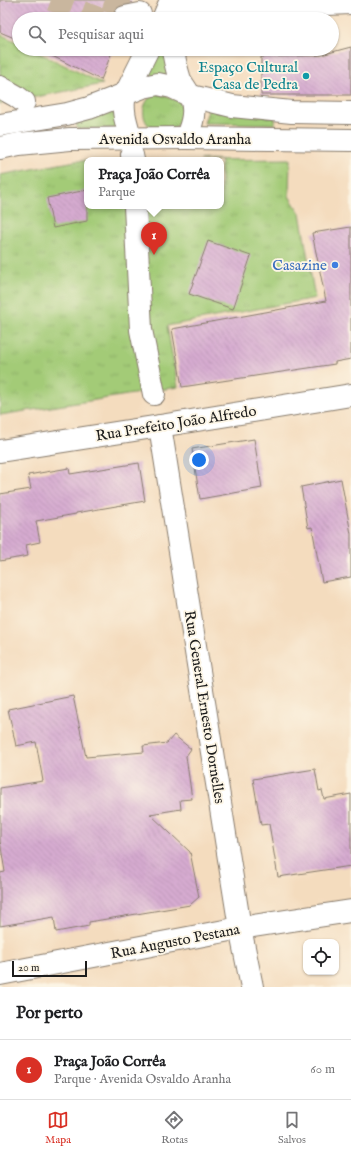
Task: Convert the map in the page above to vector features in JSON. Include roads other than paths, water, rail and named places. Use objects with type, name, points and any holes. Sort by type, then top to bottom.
[{"type":"street","points":[[168,12],[351,3]]},
{"type":"street","points":[[132,151],[123,103],[125,95],[144,56]]},
{"type":"street","points":[[175,56],[181,80],[191,96],[193,105],[194,114],[192,124],[186,138]]},
{"type":"street","name":"Avenida Osvaldo Aranha","points":[[0,125],[67,114],[90,108],[143,87],[158,84],[172,87],[191,96],[240,107],[292,112],[351,113]]},
{"type":"street","points":[[0,87],[24,102]]},
{"type":"street","name":"Avenida Osvaldo Aranha","points":[[0,148],[19,144],[70,139],[132,151],[186,138],[351,140]]},
{"type":"street","points":[[135,209],[141,330],[154,394]]},
{"type":"street","name":"Rua Prefeito João Alfredo","points":[[0,450],[351,395]]},
{"type":"street","name":"Rua General Ernesto Dornelles","points":[[160,426],[240,928],[252,987]]},
{"type":"street","name":"Rua Augusto Pestana","points":[[0,974],[240,928],[351,911]]},
{"type":"tunnel","points":[[51,0],[83,12]]},
{"type":"tunnel","points":[[105,0],[120,6],[123,12]]},
{"type":"place","name":"Espaço Cultural Casa de Pedra","points":[[306,76]]},
{"type":"place","name":"Praça João Corrêa","points":[[154,255]]},
{"type":"place","name":"Casazine","points":[[335,265]]}]
